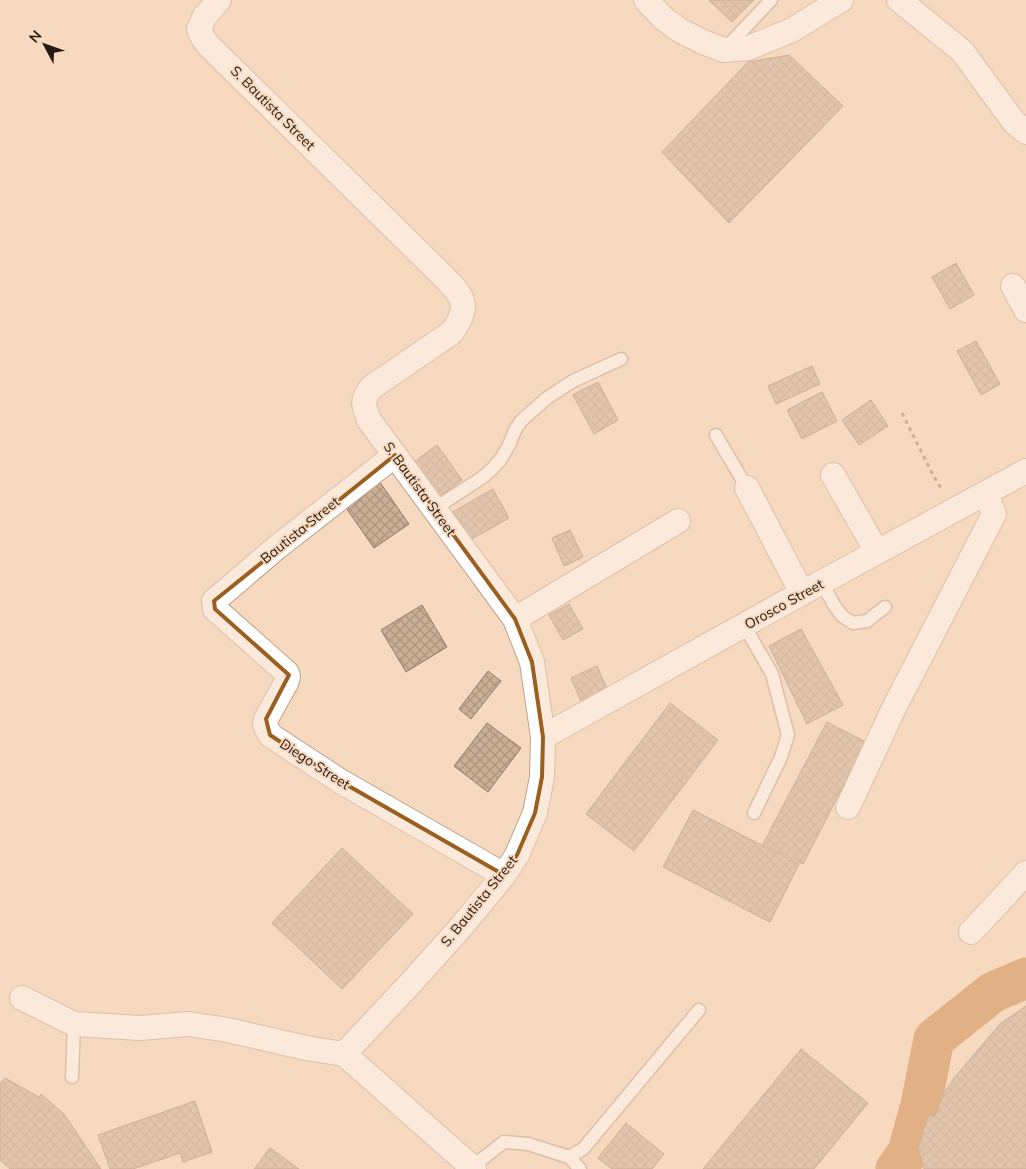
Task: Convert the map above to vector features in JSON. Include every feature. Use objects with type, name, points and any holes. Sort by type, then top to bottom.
[{"type":"street","name":"S. Bautista Street","points":[[219,0],[205,16],[199,29],[207,44],[442,275],[462,297],[462,315],[451,333],[372,387],[365,396],[363,406],[369,420],[515,619],[532,662],[543,737],[542,777],[535,814],[517,855],[461,927],[344,1054]]},
{"type":"street","points":[[646,0],[663,18],[681,31],[724,50],[748,48],[792,30],[841,0]]},
{"type":"street","points":[[899,0],[962,50],[1014,122],[1026,132]]},
{"type":"street","points":[[1013,286],[1026,310]]},
{"type":"street","name":"Bautista Street","points":[[215,609],[214,601],[276,548],[395,455]]},
{"type":"street","name":"Orosco Street","points":[[543,737],[1026,471]]},
{"type":"street","points":[[833,475],[877,552]]},
{"type":"street","points":[[748,488],[812,588]]},
{"type":"street","points":[[848,808],[893,710],[994,514],[986,493]]},
{"type":"street","points":[[515,619],[678,521]]},
{"type":"street","name":"Diego Street","points":[[215,609],[287,673],[286,683],[266,719],[265,725],[270,735],[340,781],[504,874]]},
{"type":"street","points":[[971,932],[1026,873]]},
{"type":"street","points":[[22,998],[74,1024],[140,1028],[188,1024],[228,1030],[306,1048],[344,1054],[473,1168]]},
{"type":"lane","points":[[724,50],[771,0]]},
{"type":"lane","points":[[434,509],[492,469],[510,445],[518,426],[547,398],[573,381],[621,359]]},
{"type":"lane","points":[[716,435],[748,488]]},
{"type":"lane","points":[[812,588],[834,605],[842,616],[853,623],[867,621],[885,607]]},
{"type":"lane","points":[[744,625],[772,674],[788,735],[781,757],[754,813]]},
{"type":"lane","points":[[569,1157],[583,1149],[699,1010]]},
{"type":"lane","points":[[72,1077],[74,1024]]},
{"type":"lane","points":[[473,1168],[504,1142],[528,1144],[569,1157],[580,1169]]},
{"type":"path","points":[[902,413],[932,475],[954,510]]},
{"type":"highlighted area","points":[[395,455],[515,619],[532,662],[543,737],[542,777],[535,813],[517,855],[504,875],[340,781],[270,735],[266,719],[289,675],[215,609],[214,601]]},
{"type":"building","points":[[709,0],[754,0],[732,22]]},
{"type":"building","points":[[789,55],[843,106],[729,223],[662,152],[748,62]]},
{"type":"building","points":[[956,263],[974,295],[950,309],[932,277]]},
{"type":"building","points":[[976,341],[1000,384],[981,395],[957,351]]},
{"type":"building","points":[[812,366],[820,384],[776,404],[768,386]]},
{"type":"building","points":[[598,382],[618,420],[594,434],[573,395]]},
{"type":"building","points":[[822,392],[837,421],[802,439],[787,410]]},
{"type":"building","points":[[871,400],[888,426],[859,445],[842,420]]},
{"type":"building","points":[[437,445],[462,480],[434,501],[408,466]]},
{"type":"building","points":[[379,481],[409,524],[374,548],[344,505]]},
{"type":"building","points":[[493,489],[509,518],[463,544],[447,515]]},
{"type":"building","points":[[570,530],[583,557],[564,566],[552,538]]},
{"type":"building","points":[[569,604],[583,629],[563,640],[549,615]]},
{"type":"building","points":[[422,605],[447,647],[406,672],[381,630]]},
{"type":"building","points":[[801,629],[843,705],[807,724],[769,646]]},
{"type":"building","points":[[597,666],[607,689],[581,701],[571,678]]},
{"type":"building","points":[[488,671],[501,681],[471,719],[459,709]]},
{"type":"building","points":[[670,703],[718,740],[634,851],[586,814]]},
{"type":"building","points":[[827,722],[866,742],[803,864],[763,844]]},
{"type":"building","points":[[487,723],[521,748],[488,792],[454,766]]},
{"type":"building","points":[[693,810],[799,864],[770,922],[663,867]]},
{"type":"building","points":[[342,848],[413,914],[342,989],[272,923]]},
{"type":"building","points":[[1026,1006],[1026,1169],[924,1169],[918,1148],[928,1116],[935,1116],[944,1093],[954,1078],[1000,1024]]},
{"type":"building","points":[[801,1049],[868,1103],[814,1169],[703,1169]]},
{"type":"building","points":[[5,1078],[39,1097],[41,1094],[64,1114],[101,1169],[10,1169],[0,1160],[0,1084]]},
{"type":"building","points":[[195,1101],[212,1152],[183,1162],[180,1153],[133,1169],[110,1169],[98,1135]]},
{"type":"building","points":[[626,1123],[664,1154],[652,1169],[612,1169],[598,1158]]},
{"type":"building","points":[[270,1148],[299,1169],[254,1169]]},
{"type":"waterway","points":[[896,1169],[908,1152],[921,1105],[934,1039],[993,992],[1026,978]]}]
